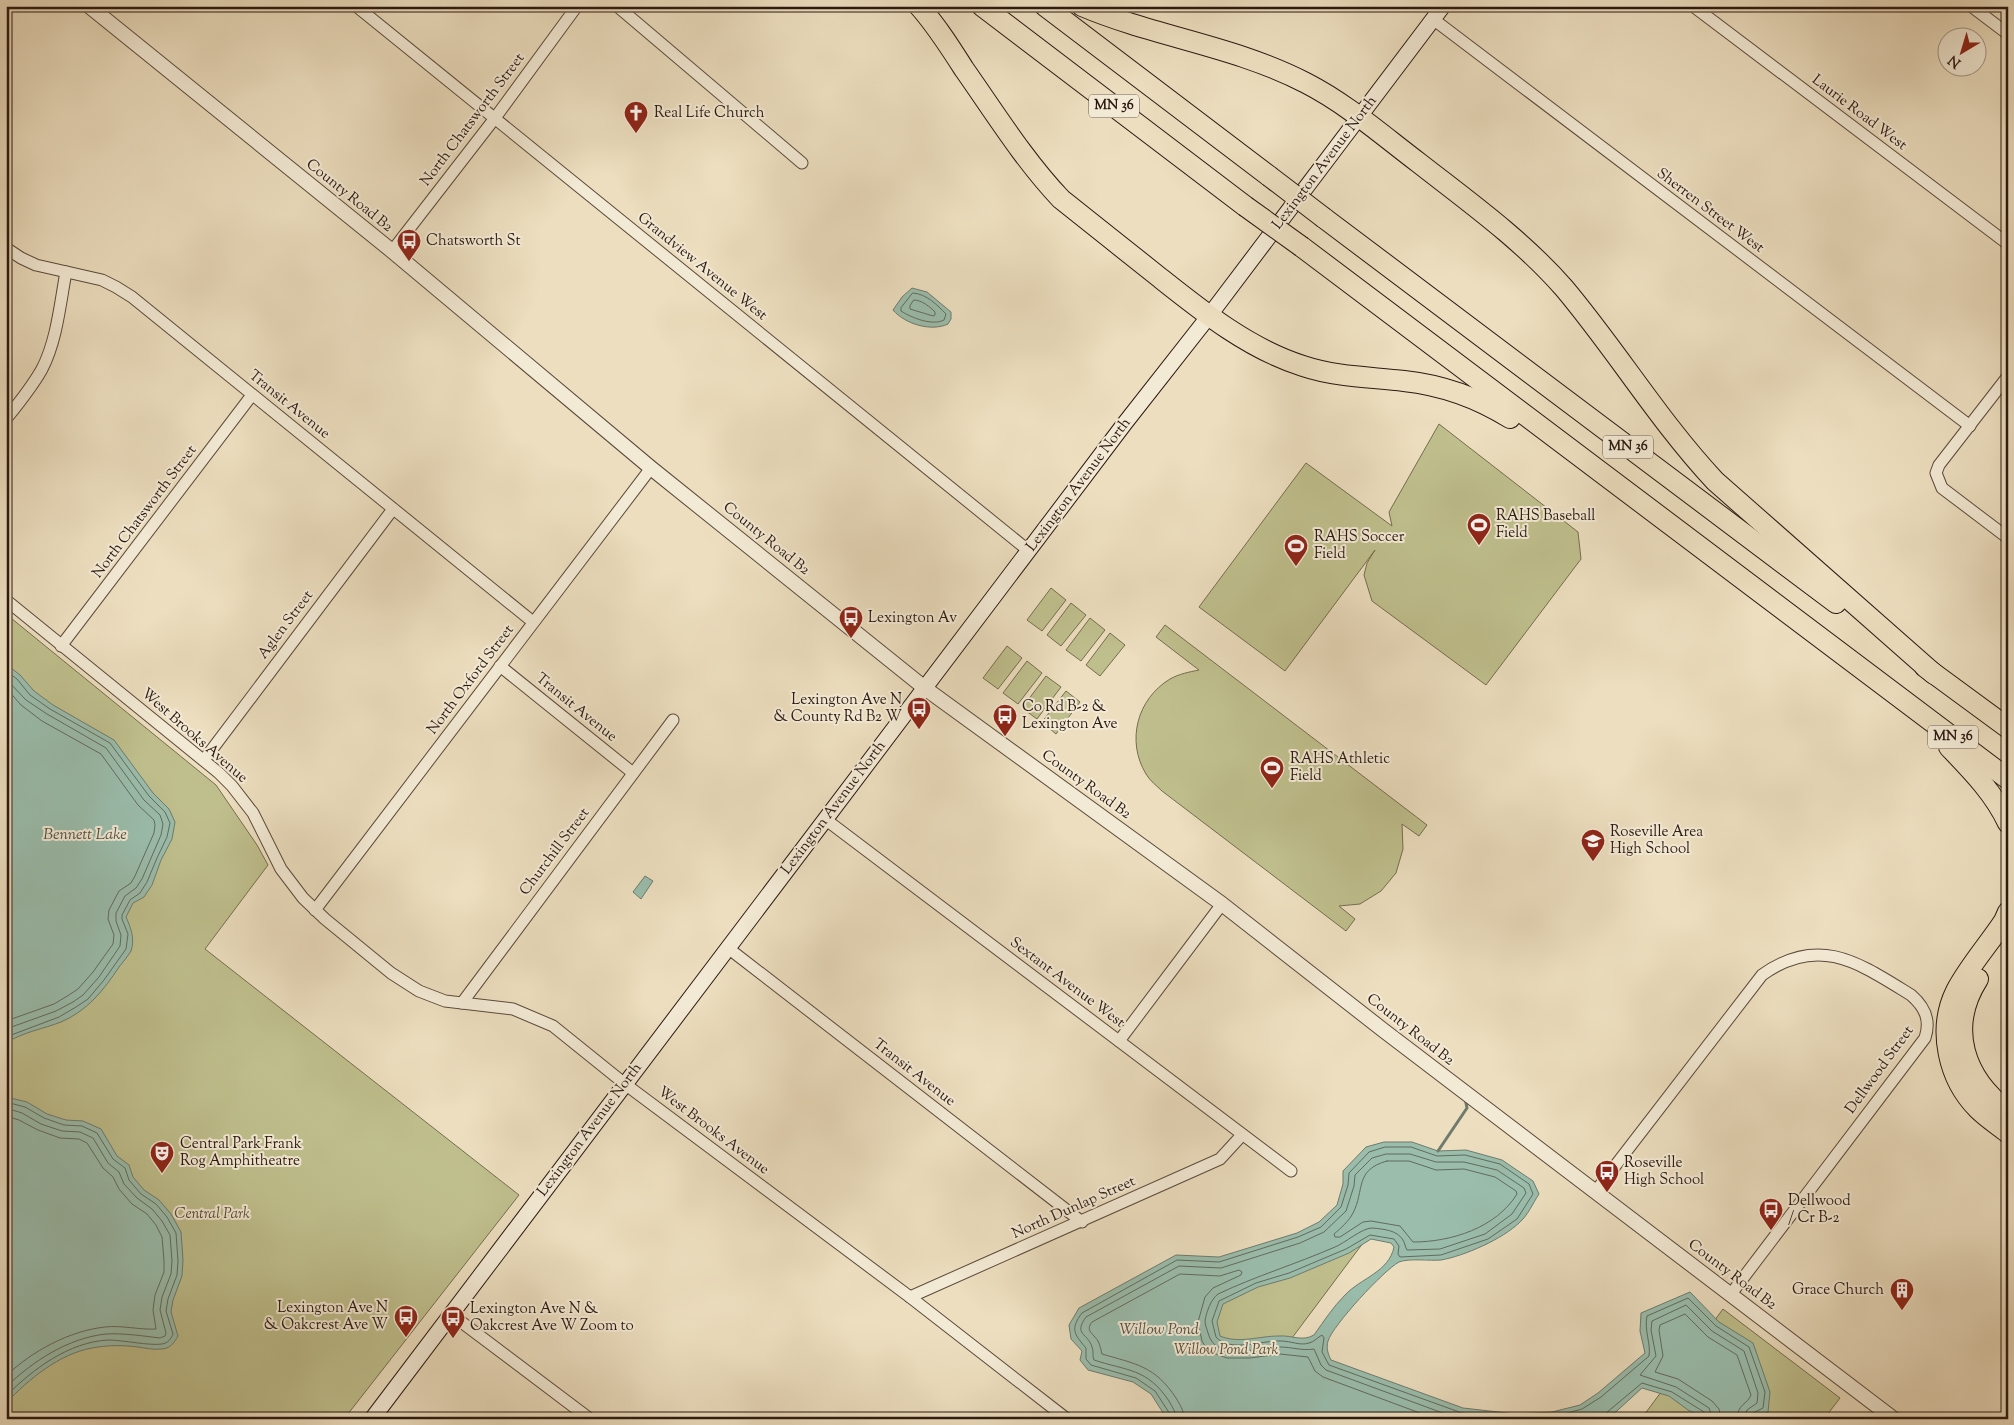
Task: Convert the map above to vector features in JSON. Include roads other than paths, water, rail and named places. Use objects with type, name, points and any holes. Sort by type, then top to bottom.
[{"type":"highway","points":[[919,6],[1046,183],[1061,199],[1209,316],[1278,357],[1302,366],[1348,376],[1413,382],[1460,393],[1497,410],[1598,471]]},
{"type":"highway","name":"MN 36","points":[[982,6],[2008,779]]},
{"type":"highway","name":"MN 36","points":[[1045,6],[1811,585],[2008,728]]},
{"type":"highway","points":[[1082,6],[1121,21],[1245,57],[1307,84],[1360,118],[1483,213],[1538,261],[1587,316],[1662,420],[1715,481],[1934,674]]},
{"type":"highway","points":[[1898,696],[1973,772],[1993,796],[2008,823]]},
{"type":"highway","points":[[2008,912],[1956,992],[1948,1019],[1947,1035],[1952,1067],[1967,1096],[1982,1113],[2008,1133]]},
{"type":"highway","points":[[2008,939],[1977,981],[1968,1000],[1962,1028],[1966,1056],[1978,1082],[1988,1094],[2008,1111]]},
{"type":"main road","name":"Lexington Avenue North","points":[[372,1419],[825,819],[1360,118],[1443,6]]},
{"type":"street","name":"County Road B2","points":[[89,6],[392,251],[651,468],[926,689],[1222,904],[1383,1030],[1894,1419]]},
{"type":"street","name":"Grandview Avenue West","points":[[356,6],[1029,551]]},
{"type":"street","name":"North Chatsworth Street","points":[[392,251],[495,118],[577,6]]},
{"type":"street","points":[[617,6],[802,162]]},
{"type":"street","name":"Laurie Road West","points":[[1693,6],[2008,244]]},
{"type":"street","points":[[1971,6],[2008,34]]},
{"type":"street","name":"Sherren Street West","points":[[1433,19],[1970,426]]},
{"type":"street","name":"Transit Avenue","points":[[6,248],[36,265],[102,280],[132,297],[533,622]]},
{"type":"street","points":[[6,419],[32,386],[48,354],[66,272]]},
{"type":"street","points":[[2008,376],[1939,465],[1936,473],[1942,488],[2008,538]]},
{"type":"street","name":"North Chatsworth Street","points":[[62,646],[252,395]]},
{"type":"street","name":"North Oxford Street","points":[[315,910],[651,468]]},
{"type":"street","name":"Aglen Street","points":[[204,760],[393,509]]},
{"type":"street","name":"West Brooks Avenue","points":[[6,600],[204,760],[232,786],[254,813],[281,869],[297,891],[315,910],[408,984],[445,1001],[513,1009],[541,1019],[564,1034],[625,1084],[910,1298],[1067,1419]]},
{"type":"street","name":"Transit Avenue","points":[[500,666],[633,773]]},
{"type":"street","name":"Churchill Street","points":[[462,1002],[673,720]]},
{"type":"street","name":"Sextant Avenue West","points":[[825,819],[1291,1171]]},
{"type":"street","points":[[1119,1041],[1222,904]]},
{"type":"street","name":"Transit Avenue","points":[[728,948],[1082,1222]]},
{"type":"street","name":"Dellwood Street","points":[[1595,1192],[1762,975],[1776,965],[1797,956],[1818,954],[1836,956],[1853,962],[1911,995],[1918,1001],[1926,1015],[1928,1030],[1925,1038],[1731,1294]]},
{"type":"street","name":"North Dunlap Street","points":[[910,1298],[1220,1159],[1242,1135]]},
{"type":"street","points":[[452,1315],[590,1419]]},
{"type":"water","points":[[912,288],[927,292],[951,312],[951,319],[948,324],[926,327],[911,323],[893,310],[902,297]]},
{"type":"water","name":"Bennett Lake","points":[[6,664],[20,675],[34,691],[53,705],[114,740],[153,793],[169,809],[175,822],[172,839],[161,860],[152,885],[144,897],[133,903],[126,917],[132,934],[131,951],[107,984],[79,1012],[61,1022],[19,1036],[6,1043]]},
{"type":"water","points":[[645,876],[653,881],[641,899],[633,892]]},
{"type":"water","points":[[6,1097],[27,1102],[47,1114],[66,1120],[83,1121],[101,1129],[117,1156],[129,1165],[133,1177],[144,1190],[159,1200],[171,1214],[181,1232],[183,1260],[182,1276],[173,1300],[171,1312],[178,1336],[171,1345],[167,1348],[158,1349],[110,1346],[80,1351],[45,1369],[24,1385],[6,1403]]},
{"type":"water","name":"Willow Pond","points":[[1384,1142],[1412,1142],[1438,1151],[1466,1150],[1502,1160],[1533,1181],[1539,1194],[1520,1222],[1504,1235],[1483,1246],[1450,1258],[1403,1261],[1392,1267],[1360,1298],[1332,1333],[1327,1346],[1331,1360],[1463,1408],[1516,1414],[1552,1412],[1580,1405],[1598,1393],[1645,1353],[1640,1331],[1641,1313],[1690,1292],[1719,1322],[1753,1343],[1770,1392],[1768,1412],[1750,1419],[1706,1419],[1688,1410],[1669,1396],[1642,1388],[1608,1419],[1167,1419],[1151,1394],[1133,1382],[1088,1370],[1080,1360],[1082,1351],[1071,1339],[1069,1325],[1079,1308],[1176,1255],[1219,1257],[1297,1233],[1319,1222],[1337,1205],[1343,1184],[1343,1171],[1366,1147]],"holes":[[[1371,1239],[1391,1243],[1394,1247],[1391,1256],[1381,1269],[1351,1289],[1314,1335],[1305,1338],[1272,1336],[1242,1340],[1220,1336],[1217,1322],[1223,1304],[1258,1287],[1290,1278],[1349,1253]]]},
{"type":"waterway","points":[[1438,1151],[1467,1108],[1465,1098]]},
{"type":"place","name":"Real Life Church","points":[[636,134]]},
{"type":"place","name":"Chatsworth St","points":[[409,262]]},
{"type":"place","name":"RAHS Baseball Field","points":[[1479,546]]},
{"type":"place","name":"RAHS Soccer Field","points":[[1296,567]]},
{"type":"place","name":"Lexington Av","points":[[851,639]]},
{"type":"place","name":"Lexington Ave N & County Rd B2 W","points":[[919,730]]},
{"type":"place","name":"Co Rd B-2 & Lexington Ave","points":[[1005,737]]},
{"type":"place","name":"RAHS Athletic Field","points":[[1272,789]]},
{"type":"place","name":"Roseville Area High School","points":[[1593,862]]},
{"type":"place","name":"Central Park Frank Rog Amphitheatre","points":[[162,1174]]},
{"type":"place","name":"Roseville High School","points":[[1607,1193]]},
{"type":"place","name":"Dellwood / Cr B-2","points":[[1771,1231]]},
{"type":"place","name":"Grace Church","points":[[1902,1311]]},
{"type":"place","name":"Lexington Ave N & Oakcrest Ave W","points":[[406,1338]]},
{"type":"place","name":"Lexington Ave N & Oakcrest Ave W Zoom to","points":[[453,1339]]},
{"type":"park label","name":"Central Park","points":[[212,1214]]},
{"type":"park label","name":"Willow Pond Park","points":[[1226,1350]]}]
